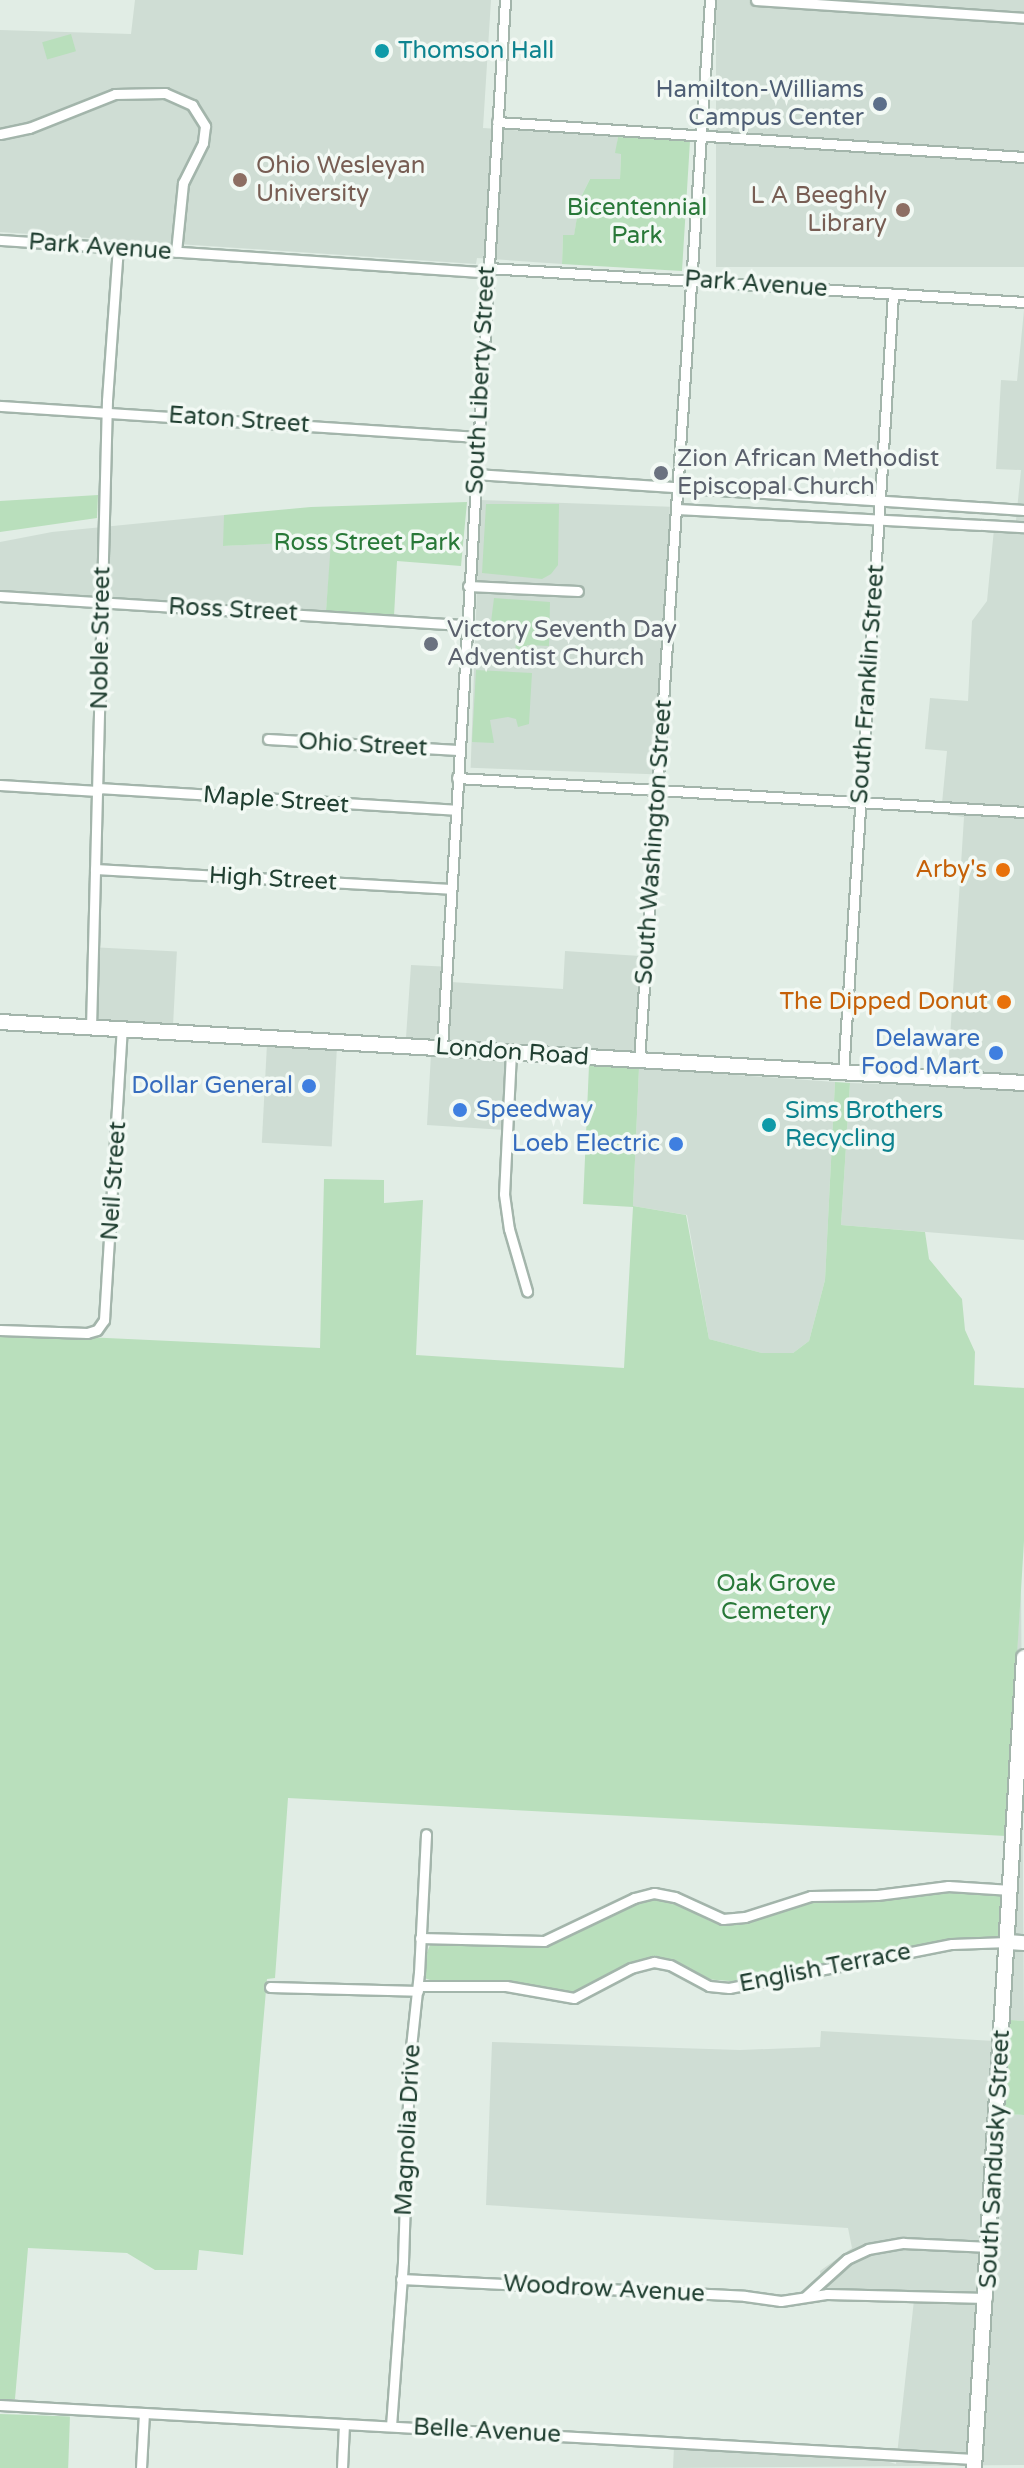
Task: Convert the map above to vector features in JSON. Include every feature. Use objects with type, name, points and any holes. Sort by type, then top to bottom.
[{"type":"street","name":"South Liberty Street","points":[[442,1048],[505,0]]},
{"type":"street","name":"South Washington Street","points":[[639,1061],[710,0]]},
{"type":"street","points":[[756,0],[912,5],[1024,18]]},
{"type":"street","points":[[0,134],[29,128],[115,94],[165,93],[192,105],[205,126],[203,143],[183,183],[176,252]]},
{"type":"street","points":[[497,122],[1024,157]]},
{"type":"street","name":"Park Avenue","points":[[0,240],[1024,302]]},
{"type":"street","name":"Noble Street","points":[[91,1028],[107,413],[118,248]]},
{"type":"street","name":"South Franklin Street","points":[[843,1074],[893,294]]},
{"type":"street","name":"Eaton Street","points":[[0,406],[477,437]]},
{"type":"street","points":[[475,474],[1024,510]]},
{"type":"street","points":[[677,509],[1024,527]]},
{"type":"street","points":[[468,586],[578,591]]},
{"type":"street","name":"Ross Street","points":[[0,596],[466,625]]},
{"type":"street","name":"Ohio Street","points":[[268,739],[458,750]]},
{"type":"street","points":[[457,778],[1024,812]]},
{"type":"street","name":"Maple Street","points":[[0,785],[455,810]]},
{"type":"street","name":"High Street","points":[[95,869],[450,889]]},
{"type":"street","name":"London Road","points":[[0,1024],[1024,1083]]},
{"type":"street","name":"Neil Street","points":[[0,1330],[87,1333],[97,1330],[105,1313],[122,1029]]},
{"type":"street","points":[[511,1052],[504,1194],[509,1229],[527,1291]]},
{"type":"street","name":"South Sandusky Street","points":[[974,2464],[987,2298],[1024,1658]]},
{"type":"street","name":"Magnolia Drive","points":[[391,2426],[401,2279],[407,2110],[418,1989],[426,1834]]},
{"type":"street","points":[[420,1938],[544,1941],[634,1898],[654,1893],[675,1897],[716,1917],[735,1919],[811,1896],[877,1895],[948,1886],[1011,1890]]},
{"type":"street","points":[[1008,1942],[1024,1943]]},
{"type":"street","name":"English Terrace","points":[[270,1987],[418,1989],[506,1986],[574,1998],[631,1968],[654,1962],[670,1965],[709,1986],[729,1988],[940,1946],[1008,1942]]},
{"type":"street","points":[[806,2296],[847,2259],[868,2249],[903,2243],[990,2247]]},
{"type":"street","name":"Woodrow Avenue","points":[[401,2279],[745,2296],[781,2301],[806,2296],[987,2298]]},
{"type":"street","name":"Belle Avenue","points":[[0,2405],[391,2426],[974,2464]]},
{"type":"street","points":[[141,2468],[144,2413]]},
{"type":"street","points":[[342,2468],[344,2424]]},
{"type":"shaded area","name":"Ohio Wesleyan University","points":[[135,0],[491,0],[483,128],[618,137],[616,153],[621,153],[620,180],[590,179],[580,199],[574,236],[563,235],[562,264],[477,258],[476,264],[0,232],[0,30],[131,34]]},
{"type":"shaded area","points":[[716,0],[1024,0],[1024,267],[716,267]]},
{"type":"shaded area","points":[[1024,310],[1024,1240],[841,1225],[850,1083],[947,1086],[964,817],[941,814],[947,751],[925,749],[930,698],[968,701],[972,621],[987,601],[994,529],[1015,530],[1021,470],[996,469],[1001,380],[1017,381]]},
{"type":"shaded area","points":[[480,500],[670,507],[661,774],[471,768]]},
{"type":"shaded area","points":[[224,515],[224,546],[332,540],[326,611],[0,590],[0,542],[52,532]]},
{"type":"shaded area","points":[[89,947],[177,952],[172,1039],[84,1035]]},
{"type":"shaded area","points":[[565,951],[640,956],[633,1067],[509,1060],[505,1130],[427,1125],[431,1054],[405,1052],[411,965],[452,967],[451,982],[563,989]]},
{"type":"shaded area","points":[[267,1044],[337,1048],[332,1147],[262,1143]]},
{"type":"shaded area","points":[[639,1068],[835,1082],[825,1280],[809,1341],[793,1353],[762,1353],[709,1339],[687,1215],[633,1206]]},
{"type":"shaded area","points":[[1021,1583],[1024,2021],[1010,2020],[1003,2114],[1024,2115],[1024,2465],[673,2468],[674,2447],[875,2458],[896,2464],[914,2300],[823,2299],[820,2271],[852,2248],[848,2228],[486,2205],[492,2042],[740,2050],[820,2047],[821,2031],[994,2041]]},
{"type":"green space","points":[[71,34],[76,51],[47,60],[42,42]]},
{"type":"green space","name":"Bicentennial Park","points":[[618,137],[690,141],[682,271],[562,264],[563,235],[574,235],[580,199],[590,179],[620,179],[621,154],[615,153]]},
{"type":"green space","points":[[98,495],[97,518],[0,532],[0,501]]},
{"type":"green space","name":"Ross Street Park","points":[[467,502],[461,566],[397,561],[394,616],[326,611],[331,541],[223,546],[224,515],[311,507]]},
{"type":"green space","points":[[486,504],[559,504],[558,565],[551,574],[542,579],[482,573]]},
{"type":"green space","points":[[494,598],[550,602],[549,646],[527,645],[526,654],[515,654],[517,630],[506,629],[506,623],[491,622]]},
{"type":"green space","points":[[476,670],[532,673],[529,724],[518,727],[516,719],[508,717],[490,720],[494,743],[472,742]]},
{"type":"green space","name":"Oak Grove Cemetery","points":[[589,1065],[639,1068],[633,1206],[686,1215],[709,1339],[762,1353],[793,1353],[809,1341],[825,1280],[835,1082],[850,1083],[841,1225],[925,1232],[929,1259],[962,1299],[965,1330],[975,1352],[974,1385],[1024,1388],[1024,1541],[1006,1836],[288,1798],[275,1978],[267,1979],[243,2255],[199,2250],[197,2270],[155,2270],[127,2253],[28,2248],[15,2399],[0,2399],[0,1333],[320,1348],[324,1179],[384,1180],[384,1203],[423,1200],[416,1355],[624,1368],[633,1207],[583,1204]]},
{"type":"green space","points":[[931,1889],[1003,1892],[1000,1939],[953,1939],[742,1982],[704,1979],[666,1959],[644,1959],[576,1994],[484,1981],[436,1982],[424,1978],[424,1960],[430,1945],[448,1940],[515,1946],[555,1941],[651,1896],[673,1900],[710,1921],[726,1924],[789,1903]]},
{"type":"green space","points":[[1010,2020],[1024,2021],[1024,2115],[1003,2114]]},
{"type":"green space","points":[[0,2414],[70,2416],[68,2468],[0,2468]]},
{"type":"place","name":"Thomson Hall","points":[[382,51]]},
{"type":"place","name":"Hamilton-Williams Campus Center","points":[[880,104]]},
{"type":"place","name":"Ohio Wesleyan University","points":[[240,180]]},
{"type":"place","name":"L A Beeghly Library","points":[[903,210]]},
{"type":"place","name":"Zion African Methodist Episcopal Church","points":[[661,473]]},
{"type":"place","name":"Victory Seventh Day Adventist Church","points":[[431,644]]},
{"type":"place","name":"Arby's","points":[[1003,870]]},
{"type":"place","name":"The Dipped Donut","points":[[1004,1002]]},
{"type":"place","name":"Delaware Food Mart","points":[[996,1053]]},
{"type":"place","name":"Dollar General","points":[[309,1086]]},
{"type":"place","name":"Speedway","points":[[460,1110]]},
{"type":"place","name":"Sims Brothers Recycling","points":[[769,1125]]},
{"type":"place","name":"Loeb Electric","points":[[676,1144]]}]
